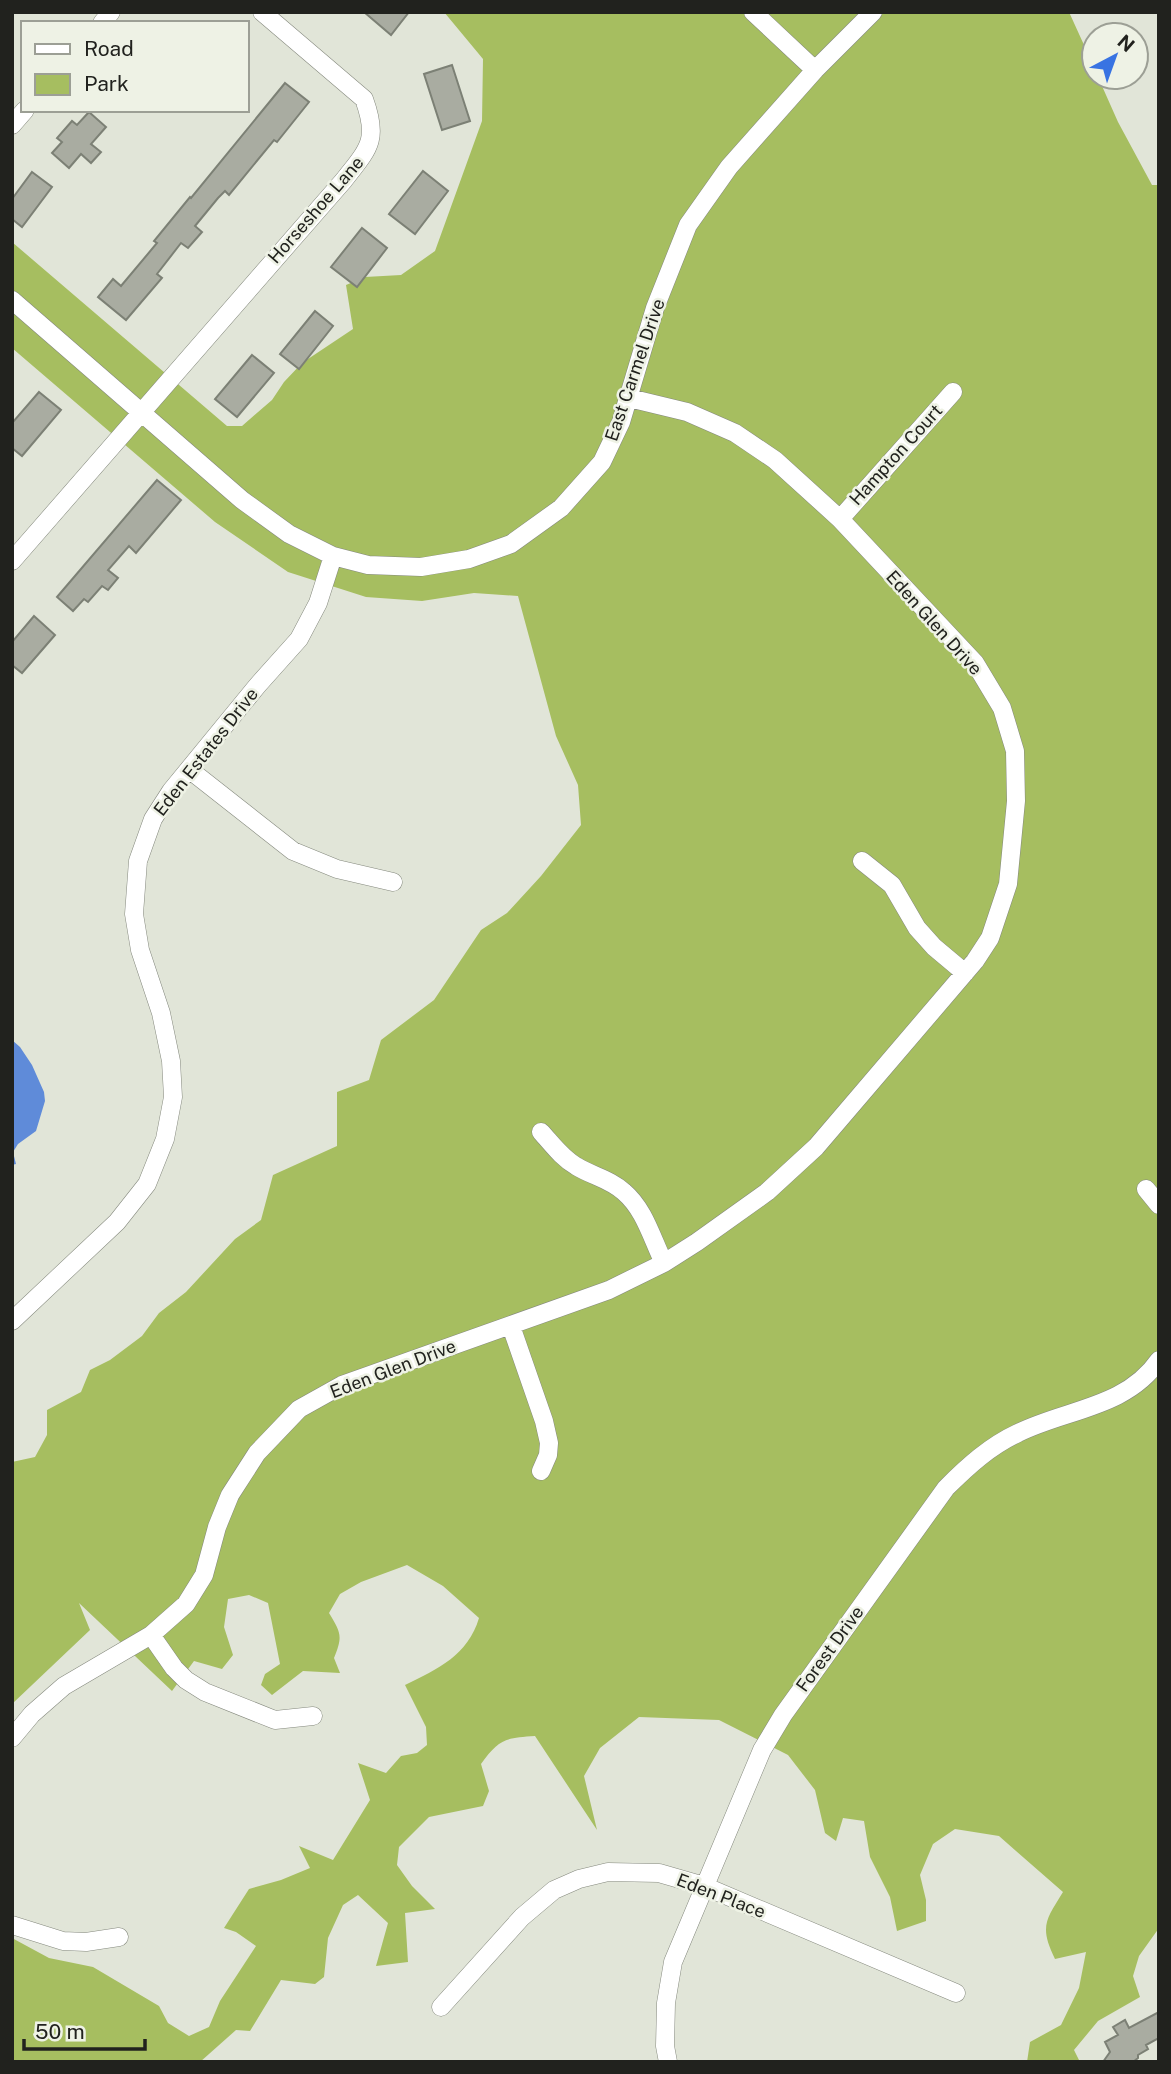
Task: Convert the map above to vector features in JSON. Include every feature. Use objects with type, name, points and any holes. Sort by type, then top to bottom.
[{"type":"street","name":"Horseshoe Lane","points":[[12,561],[368,150],[371,137],[370,116],[364,99],[262,12]]},
{"type":"street","points":[[753,12],[814,70]]},
{"type":"street","name":"East Carmel Drive","points":[[12,300],[242,500],[289,534],[332,556],[368,565],[421,567],[469,559],[511,544],[561,508],[602,462],[621,422],[655,308],[688,225],[729,167],[814,70],[873,12]]},
{"type":"street","name":"Hampton Court","points":[[840,519],[953,392]]},
{"type":"street","name":"Eden Glen Drive","points":[[12,1738],[32,1714],[64,1686],[151,1635],[186,1604],[204,1575],[217,1527],[230,1495],[257,1453],[299,1409],[342,1385],[608,1290],[664,1263],[697,1242],[767,1192],[816,1147],[965,973],[990,938],[1008,884],[1016,801],[1015,751],[1002,708],[975,663],[840,519],[775,460],[735,433],[687,412],[629,398]]},
{"type":"street","name":"Eden Estates Drive","points":[[12,1321],[117,1222],[147,1184],[166,1139],[173,1097],[170,1061],[161,1013],[140,950],[134,914],[138,861],[153,819],[171,791],[257,685],[299,639],[318,603],[332,556]]},
{"type":"street","points":[[190,770],[293,851],[337,869],[393,882]]},
{"type":"street","points":[[862,861],[892,885],[917,928],[934,947],[965,973]]},
{"type":"street","points":[[541,1132],[566,1159],[607,1180],[632,1200],[641,1212],[664,1263]]},
{"type":"street","points":[[1146,1189],[1159,1205]]},
{"type":"street","points":[[511,1326],[549,1443],[541,1471]]},
{"type":"street","name":"Forest Drive","points":[[668,2062],[664,2046],[666,2003],[673,1962],[762,1750],[783,1715],[946,1488],[978,1457],[1019,1432],[1114,1398],[1137,1384],[1159,1360]]},
{"type":"street","points":[[151,1635],[180,1674],[205,1692],[275,1720],[313,1716]]},
{"type":"street","name":"Eden Place","points":[[441,2007],[522,1917],[554,1890],[579,1879],[608,1872],[659,1873],[704,1886],[956,1993]]},
{"type":"street","points":[[12,1925],[63,1941],[86,1942],[119,1937]]},
{"type":"green space","points":[[444,12],[1069,12],[1080,36],[1080,91],[1104,91],[1152,185],[1159,185],[1159,1928],[1139,1956],[1133,1976],[1140,1997],[1098,2021],[1074,2050],[1080,2062],[1027,2062],[1030,2042],[1061,2025],[1079,1988],[1086,1952],[1055,1959],[1046,1931],[1052,1910],[1063,1892],[999,1836],[955,1829],[933,1844],[920,1875],[926,1900],[926,1921],[897,1931],[890,1897],[870,1857],[864,1821],[843,1818],[836,1841],[825,1833],[815,1790],[788,1755],[719,1720],[639,1717],[600,1748],[584,1776],[597,1830],[535,1736],[504,1741],[493,1749],[481,1764],[489,1791],[483,1806],[429,1817],[399,1847],[397,1865],[412,1886],[435,1909],[405,1913],[408,1962],[376,1966],[388,1923],[358,1895],[343,1905],[328,1938],[324,1977],[315,1984],[281,1980],[250,2031],[236,2030],[200,2062],[12,2062],[12,1938],[49,1958],[93,1967],[159,2006],[168,2023],[189,2036],[209,2027],[220,2001],[256,1946],[236,1932],[224,1928],[249,1889],[310,1868],[299,1846],[333,1860],[370,1800],[358,1763],[386,1773],[401,1756],[417,1753],[427,1745],[426,1727],[405,1685],[440,1667],[459,1651],[474,1631],[479,1618],[443,1586],[407,1565],[361,1582],[340,1594],[329,1613],[339,1635],[334,1658],[340,1673],[303,1671],[272,1695],[261,1685],[265,1674],[280,1664],[268,1603],[249,1595],[228,1599],[224,1627],[233,1655],[222,1669],[194,1661],[172,1691],[79,1603],[90,1630],[12,1704],[12,1462],[35,1457],[47,1435],[47,1410],[81,1392],[90,1370],[110,1360],[142,1336],[159,1313],[186,1292],[235,1239],[261,1220],[273,1175],[337,1146],[337,1092],[369,1080],[381,1040],[434,1000],[481,930],[507,913],[541,876],[581,825],[578,785],[556,736],[518,596],[474,593],[422,601],[366,597],[288,572],[215,522],[12,348],[12,242],[227,426],[242,426],[272,400],[302,363],[353,329],[346,285],[365,277],[401,275],[435,251],[482,121],[483,59]]},
{"type":"water","points":[[12,1040],[32,1065],[44,1092],[45,1101],[36,1131],[18,1144],[13,1152],[16,1164],[12,1165]]},
{"type":"building","points":[[364,12],[409,12],[391,35]]},
{"type":"building","points":[[452,65],[470,121],[442,130],[424,74]]},
{"type":"building","points":[[285,83],[309,102],[229,195],[225,191],[218,198],[195,226],[202,232],[188,248],[181,243],[157,274],[162,278],[126,320],[98,297],[113,279],[121,286],[157,243],[154,241]]},
{"type":"building","points":[[89,112],[106,127],[91,144],[101,152],[91,163],[81,154],[69,168],[52,153],[62,142],[57,138],[72,121],[77,125]]},
{"type":"building","points":[[423,171],[448,191],[415,234],[389,214]]},
{"type":"building","points":[[32,172],[52,187],[22,227],[12,219],[12,199]]},
{"type":"building","points":[[362,228],[387,248],[357,287],[331,267]]},
{"type":"building","points":[[315,311],[333,326],[299,369],[280,354]]},
{"type":"building","points":[[252,355],[274,373],[237,417],[215,399]]},
{"type":"building","points":[[39,392],[61,410],[22,456],[12,448],[12,423]]},
{"type":"building","points":[[157,480],[181,500],[136,553],[129,546],[108,570],[118,578],[108,590],[102,586],[88,602],[84,599],[73,611],[57,597]]},
{"type":"building","points":[[34,616],[55,635],[22,673],[12,665],[12,642]]},
{"type":"building","points":[[1159,2012],[1159,2038],[1146,2045],[1148,2049],[1138,2055],[1138,2058],[1133,2062],[1103,2062],[1110,2052],[1105,2042],[1118,2035],[1113,2027],[1125,2020],[1129,2028]]}]
